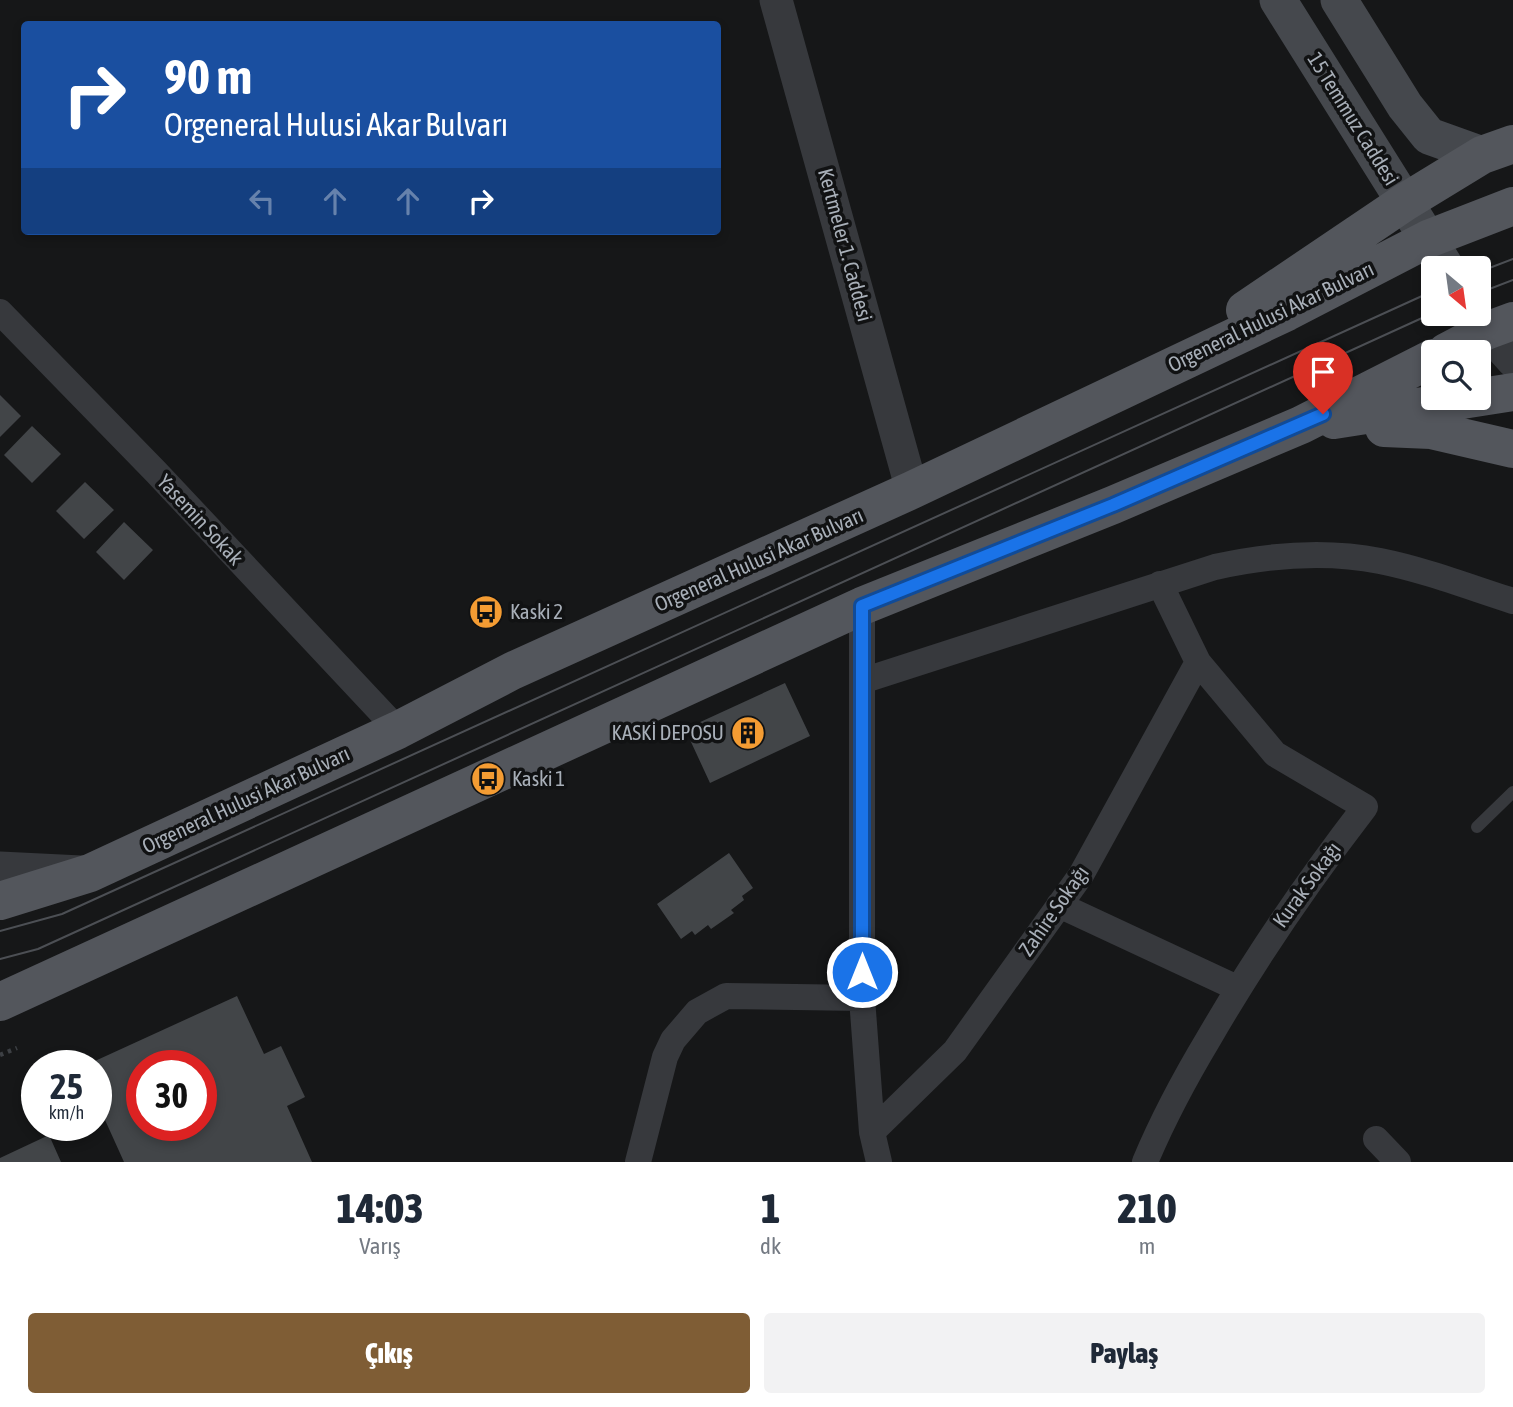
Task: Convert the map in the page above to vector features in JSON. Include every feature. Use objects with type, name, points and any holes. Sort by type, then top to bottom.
[{"type":"main road","name":"15 Temmuz Caddesi","points":[[1278,0],[1437,253]]},
{"type":"main road","points":[[1339,0],[1405,107],[1429,136],[1498,150]]},
{"type":"main road","points":[[1145,379],[1405,202],[1498,150]]},
{"type":"main road","name":"Orgeneral Hulusi Akar Bulvarı","points":[[0,901],[90,873],[398,730],[512,671],[912,490],[1287,312],[1437,253],[1513,206]]},
{"type":"main road","points":[[1464,340],[1485,326]]},
{"type":"main road","points":[[0,1002],[862,606],[1113,505],[1301,425],[1421,364]]},
{"type":"main road","points":[[1301,425],[1513,392]]},
{"type":"main road","points":[[1301,425],[1431,430],[1513,449]]},
{"type":"street","name":"Kertmeler 1. Caddesi","points":[[776,0],[912,490]]},
{"type":"street","name":"Yasemin Sokak","points":[[0,312],[156,472],[398,730]]},
{"type":"street","points":[[1491,322],[1513,360]]},
{"type":"street","points":[[862,681],[1160,584],[1245,560],[1306,555],[1378,560],[1513,601]]},
{"type":"street","points":[[1160,584],[1198,662]]},
{"type":"street","points":[[862,606],[862,998],[872,1132],[879,1162]]},
{"type":"street","name":"Zahire Sokağı","points":[[872,1132],[955,1051],[1081,875],[1198,662]]},
{"type":"street","name":"Kurak Sokağı","points":[[1145,1162],[1173,1101],[1237,988],[1320,865],[1365,807],[1275,754],[1198,662]]},
{"type":"street","points":[[0,868],[90,873]]},
{"type":"street","points":[[1059,905],[1237,988]]},
{"type":"street","points":[[638,1162],[665,1057],[673,1040],[697,1012],[726,996],[862,998]]},
{"type":"street","points":[[1376,1139],[1398,1162]]},
{"type":"lane","points":[[1477,827],[1513,792]]},
{"type":"path","points":[[0,1055],[17,1048]]},
{"type":"building","points":[[0,395],[21,416],[0,437]]},
{"type":"building","points":[[32,426],[61,454],[32,483],[4,455]]},
{"type":"building","points":[[85,482],[114,510],[84,539],[56,511]]},
{"type":"building","points":[[124,522],[153,550],[124,580],[96,552]]},
{"type":"building","name":"KASKİ DEPOSU","points":[[785,683],[810,736],[710,783],[685,729]]},
{"type":"building","points":[[729,853],[753,888],[742,896],[744,900],[731,910],[734,913],[711,929],[708,925],[695,935],[692,931],[681,939],[657,904]]},
{"type":"building","points":[[237,996],[264,1054],[281,1046],[305,1097],[287,1106],[312,1162],[124,1162],[112,1135],[112,1053]]},
{"type":"building","points":[[36,1141],[52,1141],[61,1162],[0,1162],[0,1158]]},
{"type":"tram line","points":[[1491,267],[1513,259]]},
{"type":"tram line","points":[[1491,288],[1513,280]]},
{"type":"tram line","points":[[0,931],[62,914],[1421,296]]},
{"type":"tram line","points":[[0,959],[38,949],[1421,318]]},
{"type":"place","name":"Kaski 2","points":[[486,612]]},
{"type":"place","name":"KASKİ DEPOSU","points":[[748,733]]},
{"type":"place","name":"Kaski 1","points":[[488,779]]},
{"type":"route","points":[[862,972],[862,606],[1113,505],[1323,414]]}]
